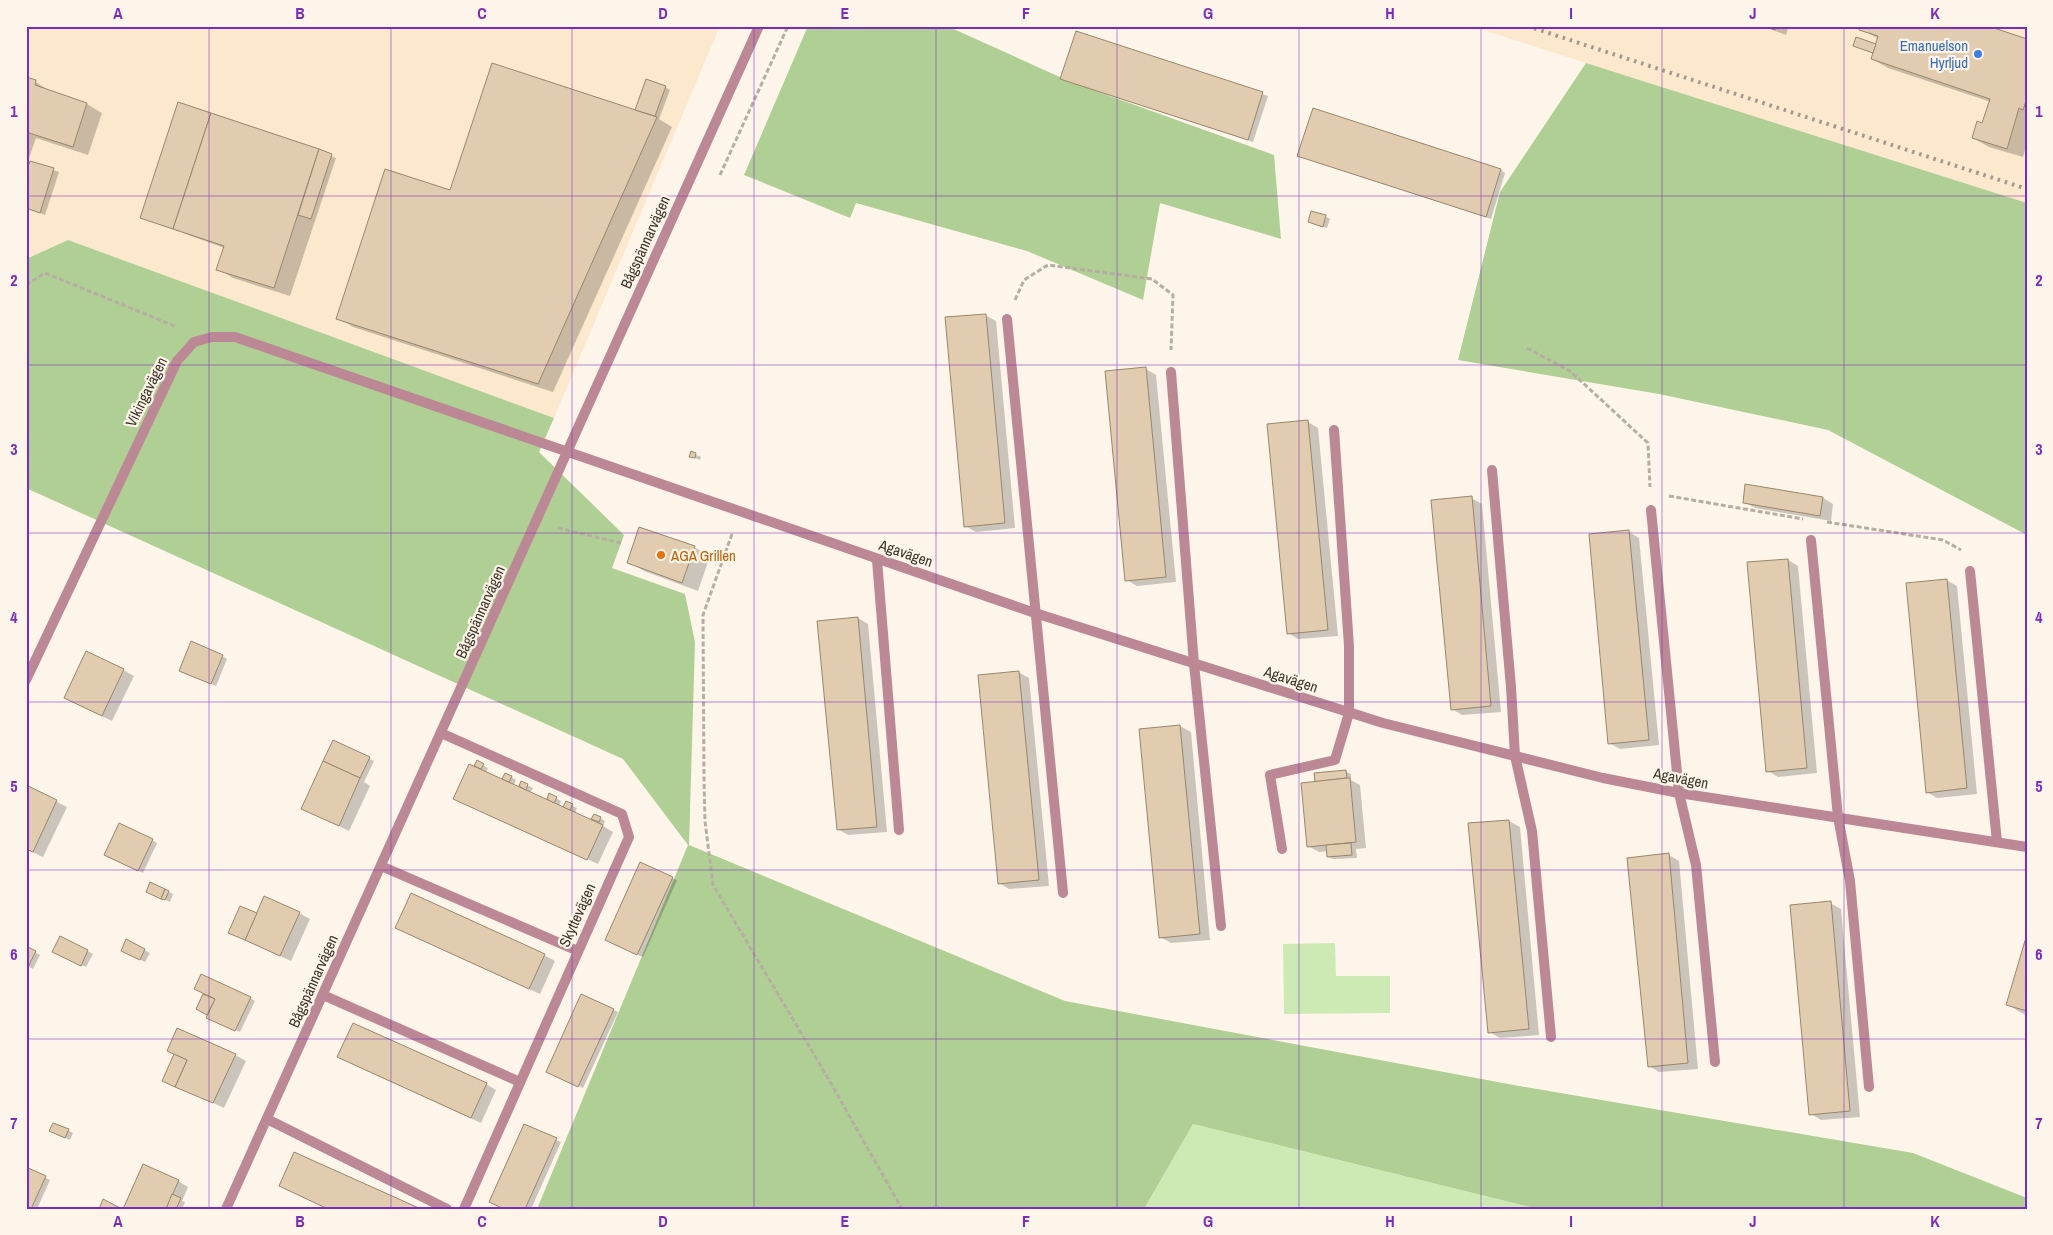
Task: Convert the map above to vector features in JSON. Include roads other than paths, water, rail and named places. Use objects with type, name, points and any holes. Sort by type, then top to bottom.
[{"type":"street","name":"Bågspännarvägen","points":[[226,1209],[759,26]]},
{"type":"street","points":[[1007,319],[1063,893]]},
{"type":"street","name":"Vikingavägen","points":[[26,680],[178,360],[194,342],[212,338],[235,338],[568,452]]},
{"type":"street","points":[[1171,372],[1194,664],[1221,926]]},
{"type":"street","points":[[1282,849],[1270,774],[1335,760],[1349,713],[1349,646],[1334,430]]},
{"type":"street","name":"Agavägen","points":[[568,452],[1035,613],[1349,713],[1515,756],[1680,793],[1761,807],[1838,816],[2027,847]]},
{"type":"street","points":[[1492,470],[1511,687],[1515,756],[1532,831],[1551,1037]]},
{"type":"street","points":[[1651,510],[1680,793],[1696,866],[1715,1062]]},
{"type":"street","points":[[1810,540],[1838,816],[1850,881],[1869,1087]]},
{"type":"street","points":[[877,560],[898,830]]},
{"type":"street","points":[[1970,571],[1997,842]]},
{"type":"street","name":"Skyttevägen","points":[[441,733],[622,814],[629,837],[464,1209]]},
{"type":"street","points":[[381,866],[578,951]]},
{"type":"street","points":[[323,995],[520,1082]]},
{"type":"street","points":[[267,1118],[447,1209]]},
{"type":"railway","points":[[1527,26],[2027,189]]},
{"type":"place","name":"Emanuelson Hyrljud","points":[[1978,54]]},
{"type":"place","name":"AGA Grillen","points":[[661,555]]}]
